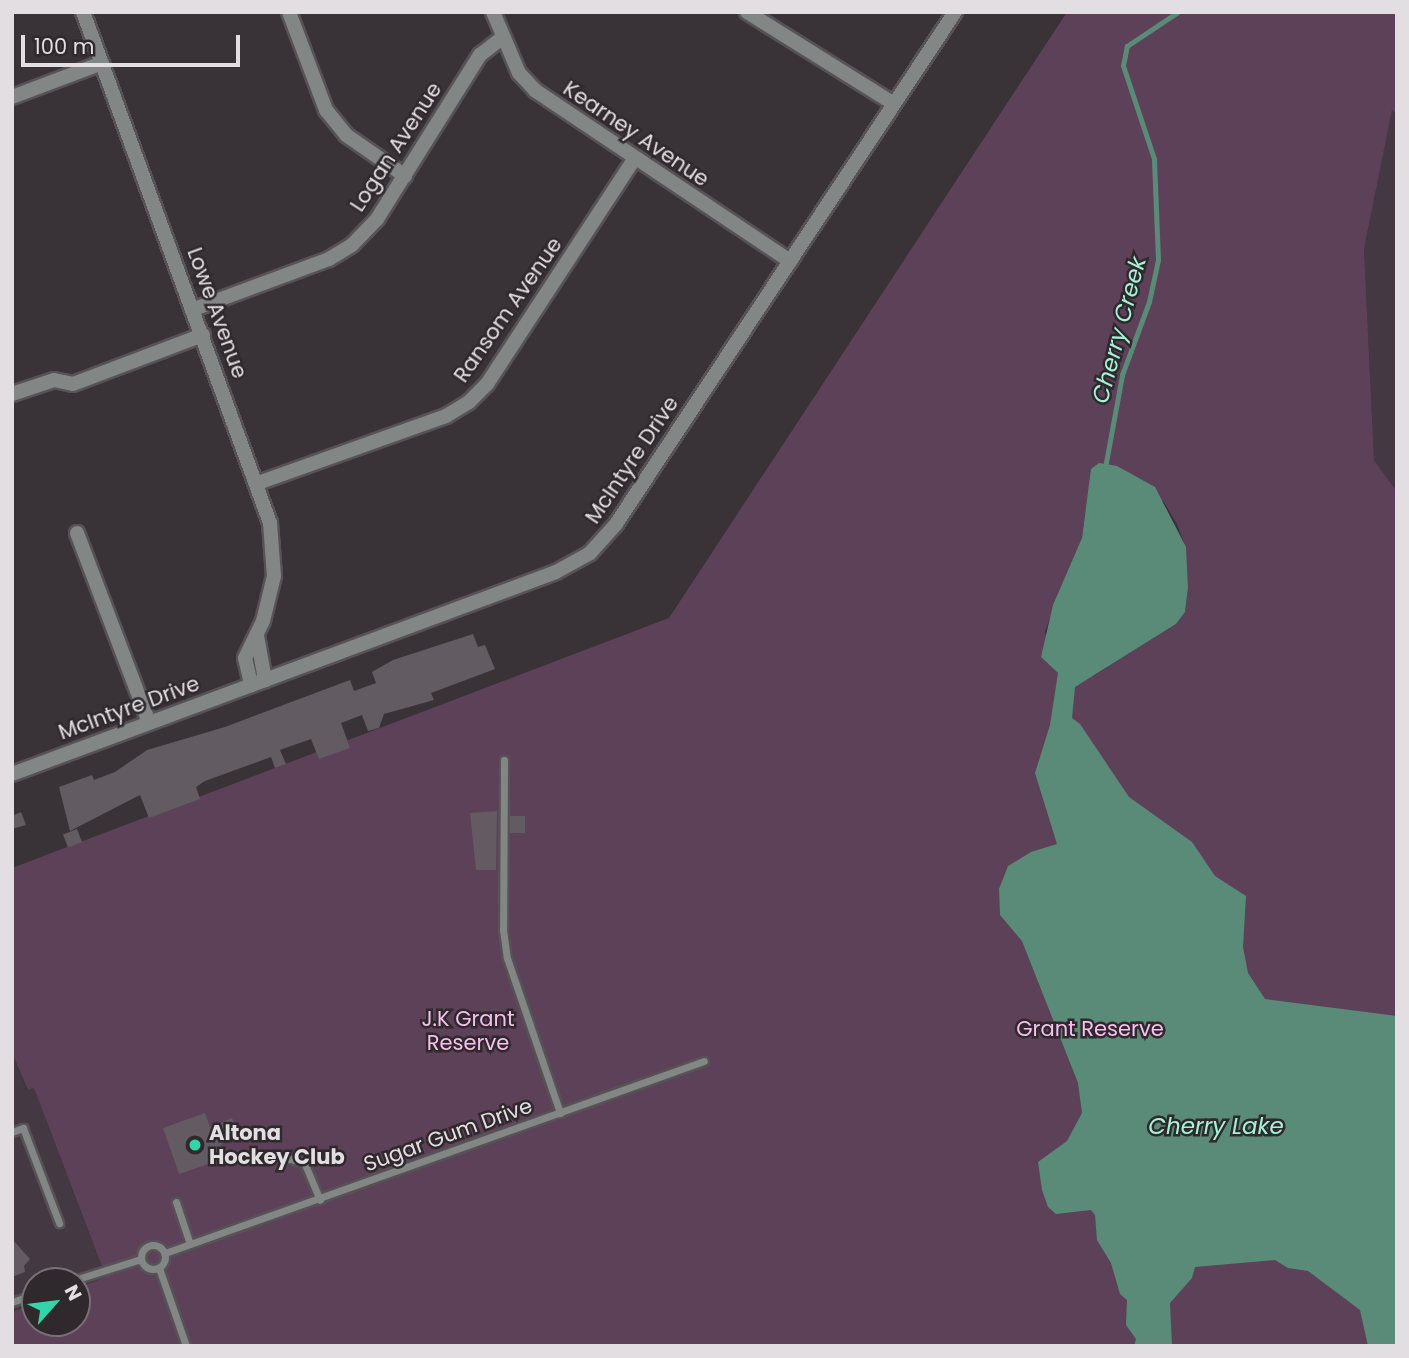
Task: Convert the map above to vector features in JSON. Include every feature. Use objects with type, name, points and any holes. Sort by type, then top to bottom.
[{"type":"street","name":"Lowe Avenue","points":[[83,12],[258,483],[275,558],[272,590],[257,634],[258,683]]},
{"type":"street","points":[[289,12],[326,110],[346,135],[405,176]]},
{"type":"street","name":"Kearney Avenue","points":[[494,12],[520,72],[536,92],[790,261]]},
{"type":"street","points":[[747,12],[894,104]]},
{"type":"street","name":"McIntyre Drive","points":[[12,774],[556,572],[590,553],[616,524],[955,12]]},
{"type":"street","name":"Logan Avenue","points":[[194,309],[329,259],[352,245],[377,219],[480,55],[503,37]]},
{"type":"street","points":[[12,97],[102,63]]},
{"type":"street","name":"Ransom Avenue","points":[[258,483],[446,416],[469,401],[487,384],[635,158]]},
{"type":"street","points":[[12,394],[54,380],[73,384],[203,335]]},
{"type":"street","points":[[77,533],[149,723]]},
{"type":"lane","points":[[504,760],[503,930],[507,958],[561,1113]]},
{"type":"lane","name":"Sugar Gum Drive","points":[[141,1259],[150,1245],[164,1253],[320,1200],[704,1061]]},
{"type":"lane","points":[[12,1132],[23,1128],[59,1223]]},
{"type":"lane","points":[[286,1158],[304,1162],[320,1200]]},
{"type":"lane","points":[[176,1202],[191,1244]]},
{"type":"lane","points":[[164,1253],[159,1268],[186,1346]]},
{"type":"lane","points":[[91,1275],[141,1259],[147,1268],[159,1268]]},
{"type":"shaded area","points":[[1392,109],[1397,115],[1397,492],[1374,460],[1364,249]]},
{"type":"shaded area","points":[[12,1053],[27,1090],[34,1088],[106,1278],[91,1283],[91,1267],[21,1267],[21,1309],[12,1312]]},
{"type":"green space","points":[[1067,12],[1397,12],[1397,115],[1392,110],[1364,249],[1374,460],[1397,492],[1397,1346],[12,1346],[12,1312],[21,1309],[21,1337],[91,1337],[91,1283],[106,1277],[34,1088],[28,1090],[12,1053],[12,868],[669,618]],"holes":[[[1117,466],[1164,502],[1184,543],[1188,588],[1185,612],[1176,624],[1093,676],[1058,673],[1041,657],[1047,643],[1045,631],[1082,538],[1085,514]]]},
{"type":"water","name":"Cherry Lake","points":[[1099,463],[1117,466],[1155,487],[1186,547],[1188,588],[1185,612],[1176,624],[1075,687],[1072,718],[1080,724],[1129,797],[1192,842],[1215,876],[1246,896],[1243,947],[1248,973],[1265,999],[1397,1016],[1397,1346],[1368,1346],[1360,1310],[1308,1271],[1288,1268],[1275,1260],[1195,1267],[1192,1278],[1170,1303],[1172,1346],[1134,1346],[1136,1339],[1126,1325],[1127,1300],[1120,1294],[1111,1263],[1097,1240],[1095,1215],[1091,1210],[1056,1214],[1048,1207],[1042,1190],[1038,1162],[1067,1141],[1082,1113],[1078,1083],[1022,941],[1000,915],[999,889],[1008,866],[1031,852],[1057,844],[1035,773],[1050,725],[1058,673],[1041,657],[1053,605],[1082,538],[1091,469]]},
{"type":"building","points":[[473,634],[478,647],[485,645],[495,669],[431,693],[434,700],[384,714],[379,728],[368,731],[362,715],[341,723],[350,748],[319,759],[311,739],[280,750],[286,764],[275,768],[271,757],[205,781],[196,787],[200,799],[149,818],[140,795],[70,831],[59,787],[92,775],[94,780],[115,772],[147,750],[225,727],[350,680],[354,691],[376,683],[372,672],[393,660]]},
{"type":"building","points":[[497,811],[496,870],[476,870],[470,813]]},
{"type":"building","points":[[21,812],[26,825],[12,829],[12,816]]},
{"type":"building","points":[[510,816],[525,816],[525,833],[510,833]]},
{"type":"building","points":[[77,829],[82,842],[68,847],[63,834]]},
{"type":"building","name":"Altona Hockey Club","points":[[205,1113],[210,1127],[232,1118],[239,1137],[221,1144],[226,1158],[179,1174],[163,1128]]},
{"type":"building","points":[[12,1239],[30,1259],[24,1267],[21,1267],[21,1274],[12,1277]]},
{"type":"waterway","name":"Cherry Creek","points":[[1105,468],[1122,375],[1149,302],[1158,260],[1154,159],[1123,66],[1127,46],[1178,12]]},
{"type":"place","name":"Altona Hockey Club","points":[[195,1145]]},
{"type":"park label","name":"Grant Reserve","points":[[1090,1029]]},
{"type":"park label","name":"J.K Grant Reserve","points":[[468,1031]]}]
